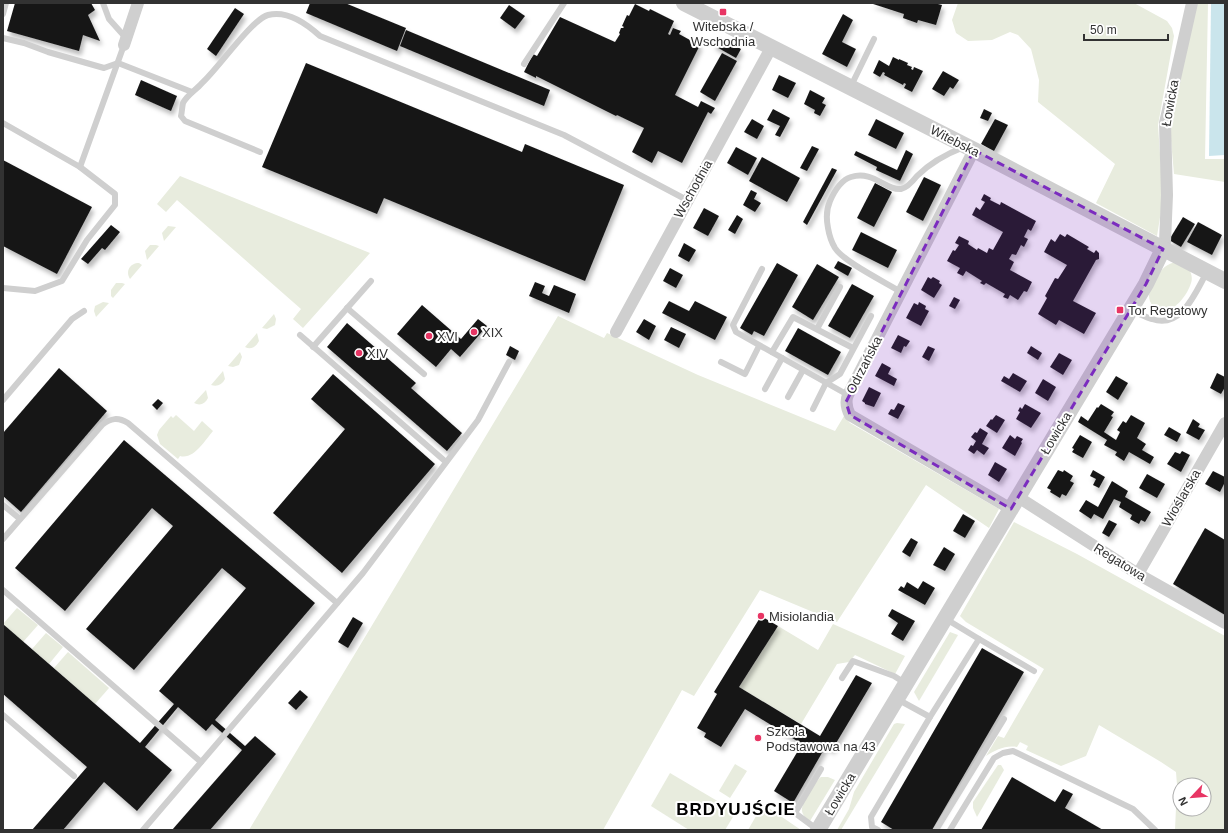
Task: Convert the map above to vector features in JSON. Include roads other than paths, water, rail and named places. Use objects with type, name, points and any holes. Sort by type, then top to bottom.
[{"type":"street","points":[[125,41],[138,3]]},
{"type":"street","name":"Witebska","points":[[684,3],[970,148],[1225,281]]},
{"type":"street","name":"Łowicka","points":[[818,830],[898,700],[906,684],[1146,284],[1162,249],[1165,242],[1167,195],[1165,123],[1192,3]]},
{"type":"street","name":"Wschodnia","points":[[616,332],[771,48]]},
{"type":"street","name":"Odrzańska","points":[[970,148],[901,292],[848,395],[846,402],[847,410],[850,415],[1014,503]]},
{"type":"street","name":"Wioślarska","points":[[1138,574],[1225,423]]},
{"type":"street","name":"Regatowa","points":[[1014,503],[1225,623]]},
{"type":"lane","points":[[3,14],[6,3]]},
{"type":"lane","points":[[80,167],[125,41],[109,20],[103,3]]},
{"type":"lane","points":[[524,64],[564,3]]},
{"type":"lane","points":[[260,152],[185,121],[181,116],[183,104],[192,92],[202,84],[252,27],[267,15],[280,14],[303,23],[320,36],[564,136],[687,200]]},
{"type":"lane","points":[[3,38],[104,68],[118,62],[192,92]]},
{"type":"lane","points":[[850,88],[874,39]]},
{"type":"lane","points":[[3,123],[80,167],[115,194],[115,205],[87,240],[62,281],[35,291],[3,288]]},
{"type":"lane","points":[[901,292],[845,258],[835,248],[829,233],[826,218],[827,208],[833,194],[843,181],[851,177],[861,175],[871,177],[901,189],[910,184],[928,166],[942,157],[970,148]]},
{"type":"lane","points":[[762,269],[733,325],[736,332],[848,395]]},
{"type":"lane","points":[[1130,310],[1152,320],[1172,320],[1184,310],[1207,272]]},
{"type":"lane","points":[[313,347],[371,281]]},
{"type":"lane","points":[[817,329],[840,287]]},
{"type":"lane","points":[[347,308],[424,374]]},
{"type":"lane","points":[[3,400],[72,319],[84,311]]},
{"type":"lane","points":[[772,352],[793,316],[853,348]]},
{"type":"lane","points":[[813,408],[826,383],[840,374],[871,316]]},
{"type":"lane","points":[[300,335],[446,462]]},
{"type":"lane","points":[[721,362],[745,374],[759,346]]},
{"type":"lane","points":[[765,389],[782,358]]},
{"type":"lane","points":[[143,830],[363,573],[478,420],[509,362]]},
{"type":"lane","points":[[788,397],[803,370]]},
{"type":"lane","points":[[3,539],[102,425],[111,419],[121,419],[134,428],[337,603]]},
{"type":"lane","points":[[3,505],[20,519]]},
{"type":"lane","points":[[3,590],[201,762]]},
{"type":"lane","points":[[946,618],[979,640],[1034,671]]},
{"type":"lane","points":[[878,830],[872,826],[871,816],[930,717],[979,640]]},
{"type":"lane","points":[[842,678],[853,660],[894,676],[906,684]]},
{"type":"lane","points":[[898,700],[930,717]]},
{"type":"lane","points":[[3,715],[74,776]]},
{"type":"lane","points":[[936,830],[1004,719]]},
{"type":"lane","points":[[950,830],[994,758],[1003,753],[1013,751],[1133,809],[1155,830]]},
{"type":"lane","points":[[818,830],[794,813],[821,769]]},
{"type":"water","points":[[1225,3],[1225,155],[1209,156],[1211,4]]},
{"type":"place","name":"Witebska / Wschodnia","points":[[723,12]]},
{"type":"place","name":"Tor Regatowy","points":[[1120,310]]},
{"type":"place","name":"XIX","points":[[474,332]]},
{"type":"place","name":"XVI","points":[[429,336]]},
{"type":"place","name":"XIV","points":[[359,353]]},
{"type":"place","name":"Misiolandia","points":[[761,616]]},
{"type":"place","name":"Szkoła Podstawowa na 43","points":[[758,738]]},
{"type":"district","name":"BRDYUJŚCIE","points":[[736,809]]}]
